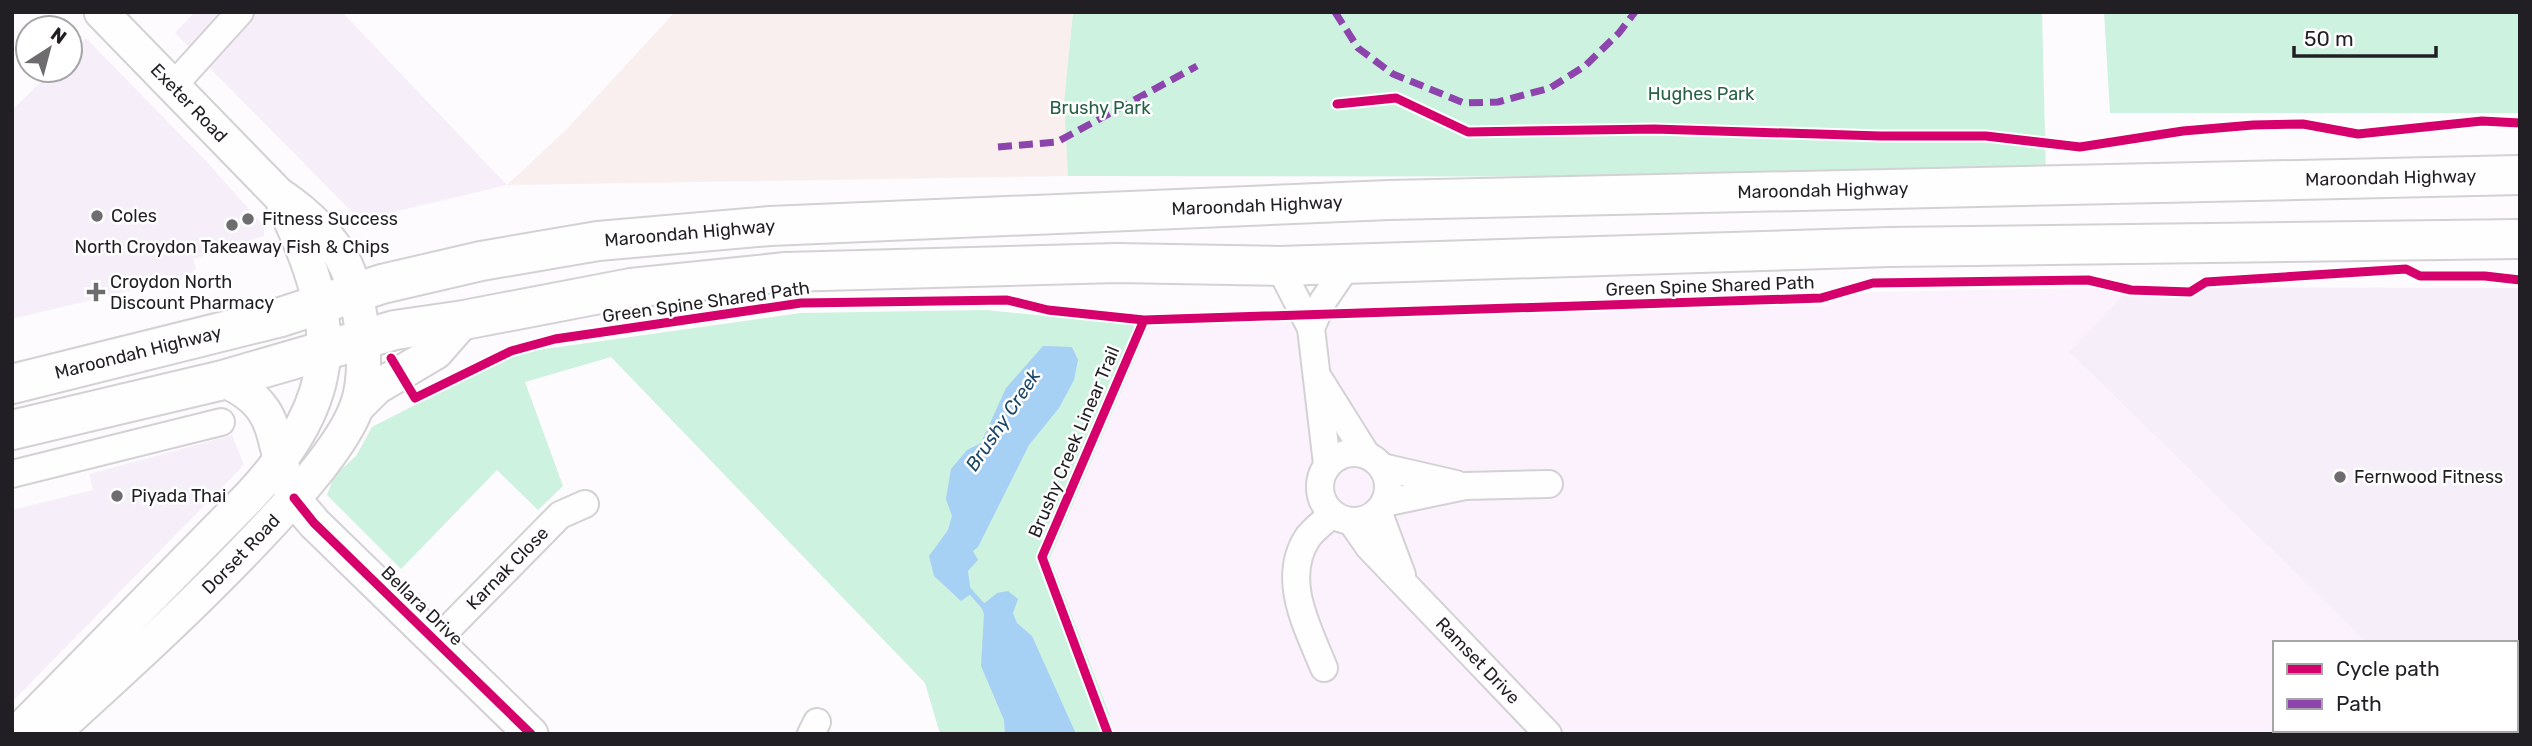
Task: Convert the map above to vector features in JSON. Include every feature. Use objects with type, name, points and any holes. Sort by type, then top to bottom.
[{"type":"highway","name":"Maroondah Highway","points":[[12,384],[281,317],[337,298],[481,261],[598,241],[770,226],[1223,206],[2520,175]]},
{"type":"highway","points":[[12,430],[223,380],[396,330],[464,320],[631,288],[786,272],[1117,263],[1279,266],[1889,247],[2520,239]]},
{"type":"main road","name":"Exeter Road","points":[[101,12],[278,194],[306,253],[337,298]]},
{"type":"main road","name":"Dorset Road","points":[[52,734],[244,553],[294,498],[333,447],[357,407],[363,377],[363,340],[337,298]]},
{"type":"main road","name":"Dorset Road","points":[[16,734],[281,462],[314,404],[337,298]]},
{"type":"main road","points":[[357,407],[377,387],[436,352],[464,320]]},
{"type":"main road","name":"Bellara Drive","points":[[223,380],[241,388],[263,406],[294,498],[314,523],[436,641],[517,729]]},
{"type":"main road","points":[[218,529],[244,553]]},
{"type":"street","points":[[173,86],[240,12]]},
{"type":"street","points":[[1311,328],[1323,301],[1349,263]]},
{"type":"street","points":[[1279,266],[1311,328],[1314,372],[1327,464]]},
{"type":"street","points":[[1314,372],[1388,485],[1381,507]]},
{"type":"street","points":[[111,449],[143,399]]},
{"type":"street","points":[[12,474],[221,422]]},
{"type":"street","points":[[1341,518],[1320,495],[1321,474],[1327,464],[1345,453],[1465,486]]},
{"type":"street","points":[[1324,668],[1297,600],[1299,561],[1308,537],[1341,518],[1370,517],[1381,507],[1465,486],[1549,484]]},
{"type":"street","name":"Karnak Close","points":[[436,641],[560,515],[585,504]]},
{"type":"street","name":"Ramset Drive","points":[[1381,507],[1407,587]]},
{"type":"street","name":"Ramset Drive","points":[[1341,518],[1548,734]]},
{"type":"street","points":[[71,734],[89,711],[95,695]]},
{"type":"shaded area","points":[[195,12],[342,12],[507,185],[360,220],[175,33]]},
{"type":"shaded area","points":[[675,12],[1073,12],[1064,102],[1068,176],[507,185],[566,130]]},
{"type":"shaded area","points":[[86,38],[206,161],[264,226],[264,236],[193,259],[196,269],[187,277],[12,319],[12,110],[39,84],[84,84]]},
{"type":"shaded area","points":[[2130,287],[2520,288],[2520,734],[2459,732],[2518,732],[2518,641],[2365,641],[2069,352]]},
{"type":"shaded area","points":[[2130,287],[2069,352],[2365,641],[2273,641],[2273,732],[2461,734],[1112,734],[1109,712],[1050,558],[1149,326],[1795,305],[1825,307],[1835,298],[1875,292]]},
{"type":"shaded area","points":[[232,435],[244,465],[12,702],[12,510],[93,490],[89,474]]},
{"type":"green space","name":"Hughes Park","points":[[1073,12],[2042,12],[2046,177],[1068,176],[1064,102]]},
{"type":"green space","points":[[2104,12],[2520,12],[2520,113],[2110,113]]},
{"type":"green space","points":[[986,310],[1149,326],[1050,558],[1109,713],[1112,734],[940,734],[925,683],[611,357],[525,382],[563,486],[538,510],[497,470],[401,569],[327,495],[334,476],[356,456],[372,427],[516,353],[801,313]]},
{"type":"water","points":[[1043,346],[1072,347],[1078,360],[1074,380],[1059,408],[1029,445],[978,547],[973,551],[978,560],[968,571],[971,594],[961,601],[934,576],[929,556],[948,530],[952,516],[946,499],[951,469],[967,450],[981,443],[1006,388]]},
{"type":"water","points":[[1008,591],[1018,599],[1013,613],[1017,623],[1032,636],[1076,734],[1005,734],[1004,720],[981,666],[984,614],[981,606],[997,593]]},
{"type":"waterway","name":"Brushy Creek","points":[[968,589],[985,608]]},
{"type":"marked path","points":[[1335,12],[1358,48],[1393,74],[1464,103],[1498,102],[1550,88],[1585,66],[1619,33],[1635,12]]},
{"type":"marked path","points":[[998,147],[1057,142],[1197,66]]},
{"type":"cycle path","points":[[1337,104],[1396,98],[1468,132],[1654,129],[1880,136],[1986,136],[2080,147],[2183,131],[2253,125],[2303,124],[2358,134],[2482,121],[2520,123]]},
{"type":"cycle path","name":"Green Spine Shared Path","points":[[391,358],[415,398],[511,351],[555,339],[801,303],[1007,300],[1048,310],[1144,320],[1821,298],[1873,283],[2088,280],[2131,290],[2190,292],[2206,282],[2406,269],[2420,276],[2485,276],[2520,280]]},
{"type":"cycle path","name":"Brushy Creek Linear Trail","points":[[1108,734],[1042,557],[1144,320]]},
{"type":"cycle path","points":[[294,498],[314,523],[531,734]]},
{"type":"place","name":"Coles","points":[[97,216]]},
{"type":"place","name":"Fitness Success","points":[[248,219]]},
{"type":"place","name":"North Croydon Takeaway Fish & Chips","points":[[232,225]]},
{"type":"place","name":"Croydon North Discount Pharmacy","points":[[96,292]]},
{"type":"place","name":"Fernwood Fitness","points":[[2340,477]]},
{"type":"place","name":"Piyada Thai","points":[[117,496]]},
{"type":"park label","name":"Brushy Park","points":[[1100,108]]}]
